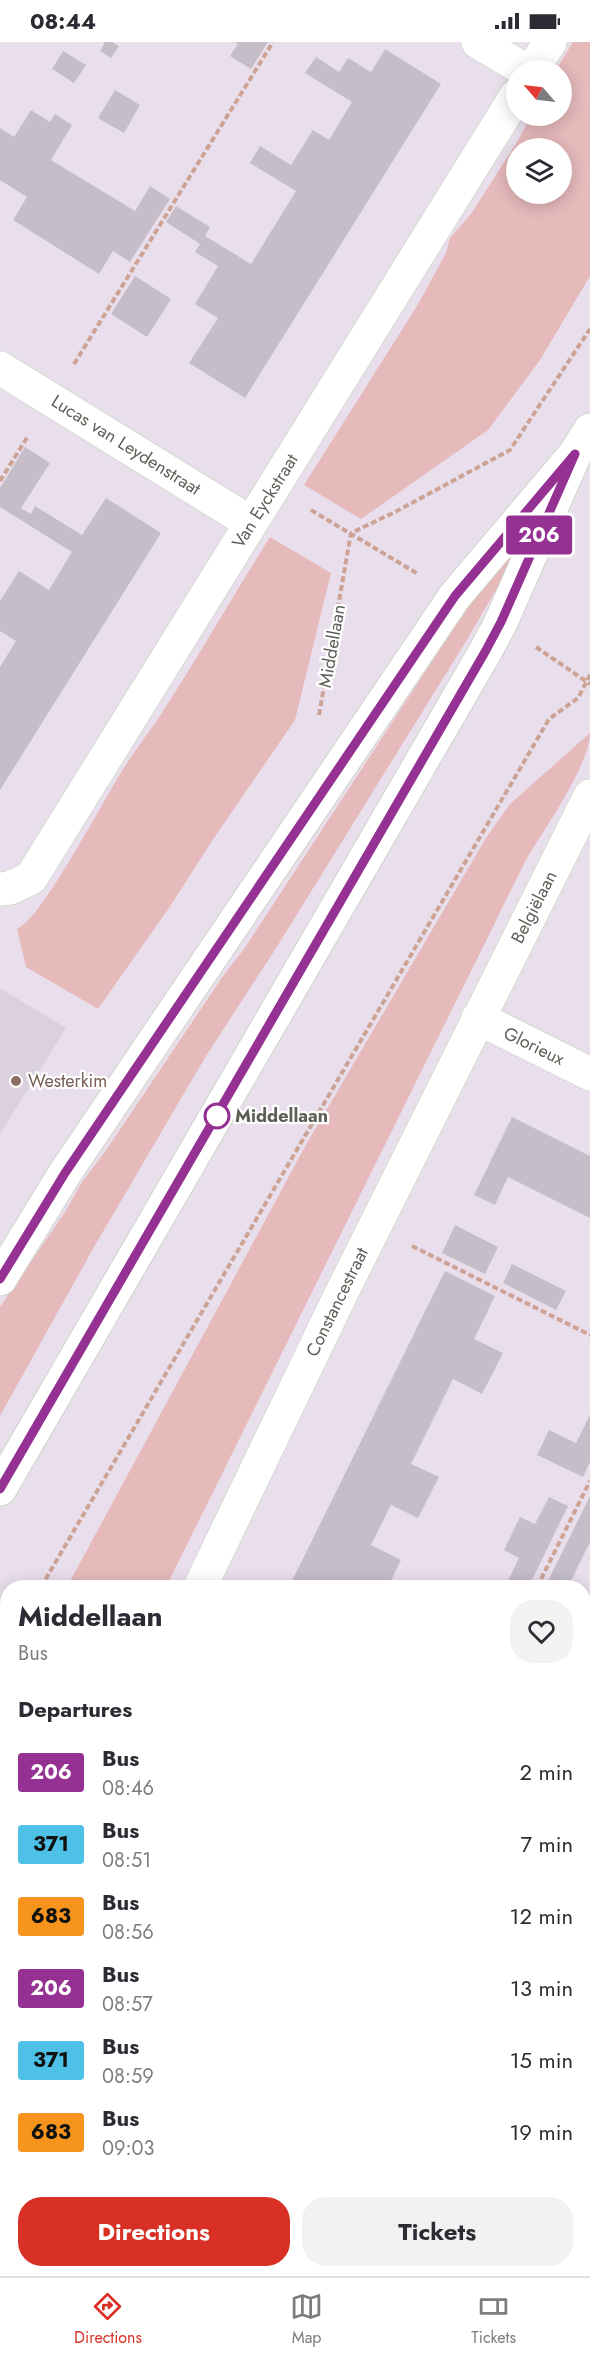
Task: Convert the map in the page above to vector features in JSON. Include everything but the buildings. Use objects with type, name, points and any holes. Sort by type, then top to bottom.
[{"type":"street","points":[[478,42],[508,60]]},
{"type":"street","points":[[538,60],[550,42]]},
{"type":"street","name":"Van Eyckstraat","points":[[0,889],[10,888],[31,878],[506,112]]},
{"type":"street","name":"Lucas van Leydenstraat","points":[[0,368],[251,523]]},
{"type":"street","points":[[0,1279],[65,1173],[455,596],[582,442]]},
{"type":"street","points":[[0,1489],[485,652],[501,622],[582,442]]},
{"type":"street","name":"Belgiëlaan","points":[[478,1018],[590,796]]},
{"type":"street","name":"Glorieux","points":[[478,1018],[590,1074]]},
{"type":"street","name":"Constancestraat","points":[[203,1580],[478,1018]]},
{"type":"path","points":[[0,481],[273,42]]},
{"type":"path","name":"Middellaan","points":[[314,723],[320,713],[351,533],[510,450],[590,329]]},
{"type":"path","points":[[45,1580],[549,719],[578,698],[590,675]]},
{"type":"path","points":[[374,1227],[590,1335]]},
{"type":"path","points":[[540,1580],[590,1481]]},
{"type":"shaded area","points":[[573,42],[590,42],[590,276],[540,360],[488,430],[361,519],[304,485],[417,306],[446,253],[450,238],[471,214],[506,159],[506,204],[572,204],[572,138],[519,138],[526,126],[572,126],[572,60],[562,60]]},
{"type":"shaded area","points":[[270,537],[331,573],[295,720],[98,1009],[26,967],[17,929],[28,921],[56,882],[122,771],[158,719]]},
{"type":"shaded area","points":[[511,551],[511,564],[468,638],[278,945],[206,1056],[94,1247],[0,1416],[0,1307],[65,1212],[82,1182],[107,1149],[223,976],[244,949],[482,585]]},
{"type":"shaded area","points":[[590,733],[588,746],[574,780],[525,862],[169,1580],[71,1580],[307,1143],[486,838],[510,804]]},
{"type":"shaded area","name":"Westerkim","points":[[0,988],[66,1028],[0,1134]]},
{"type":"bus line","name":"206","points":[[0,1279],[65,1173],[455,596],[575,454],[501,622],[485,652],[0,1489]]},
{"type":"place","name":"Westerkim","points":[[16,1081]]},
{"type":"place","name":"Middellaan","points":[[217,1116]]}]
